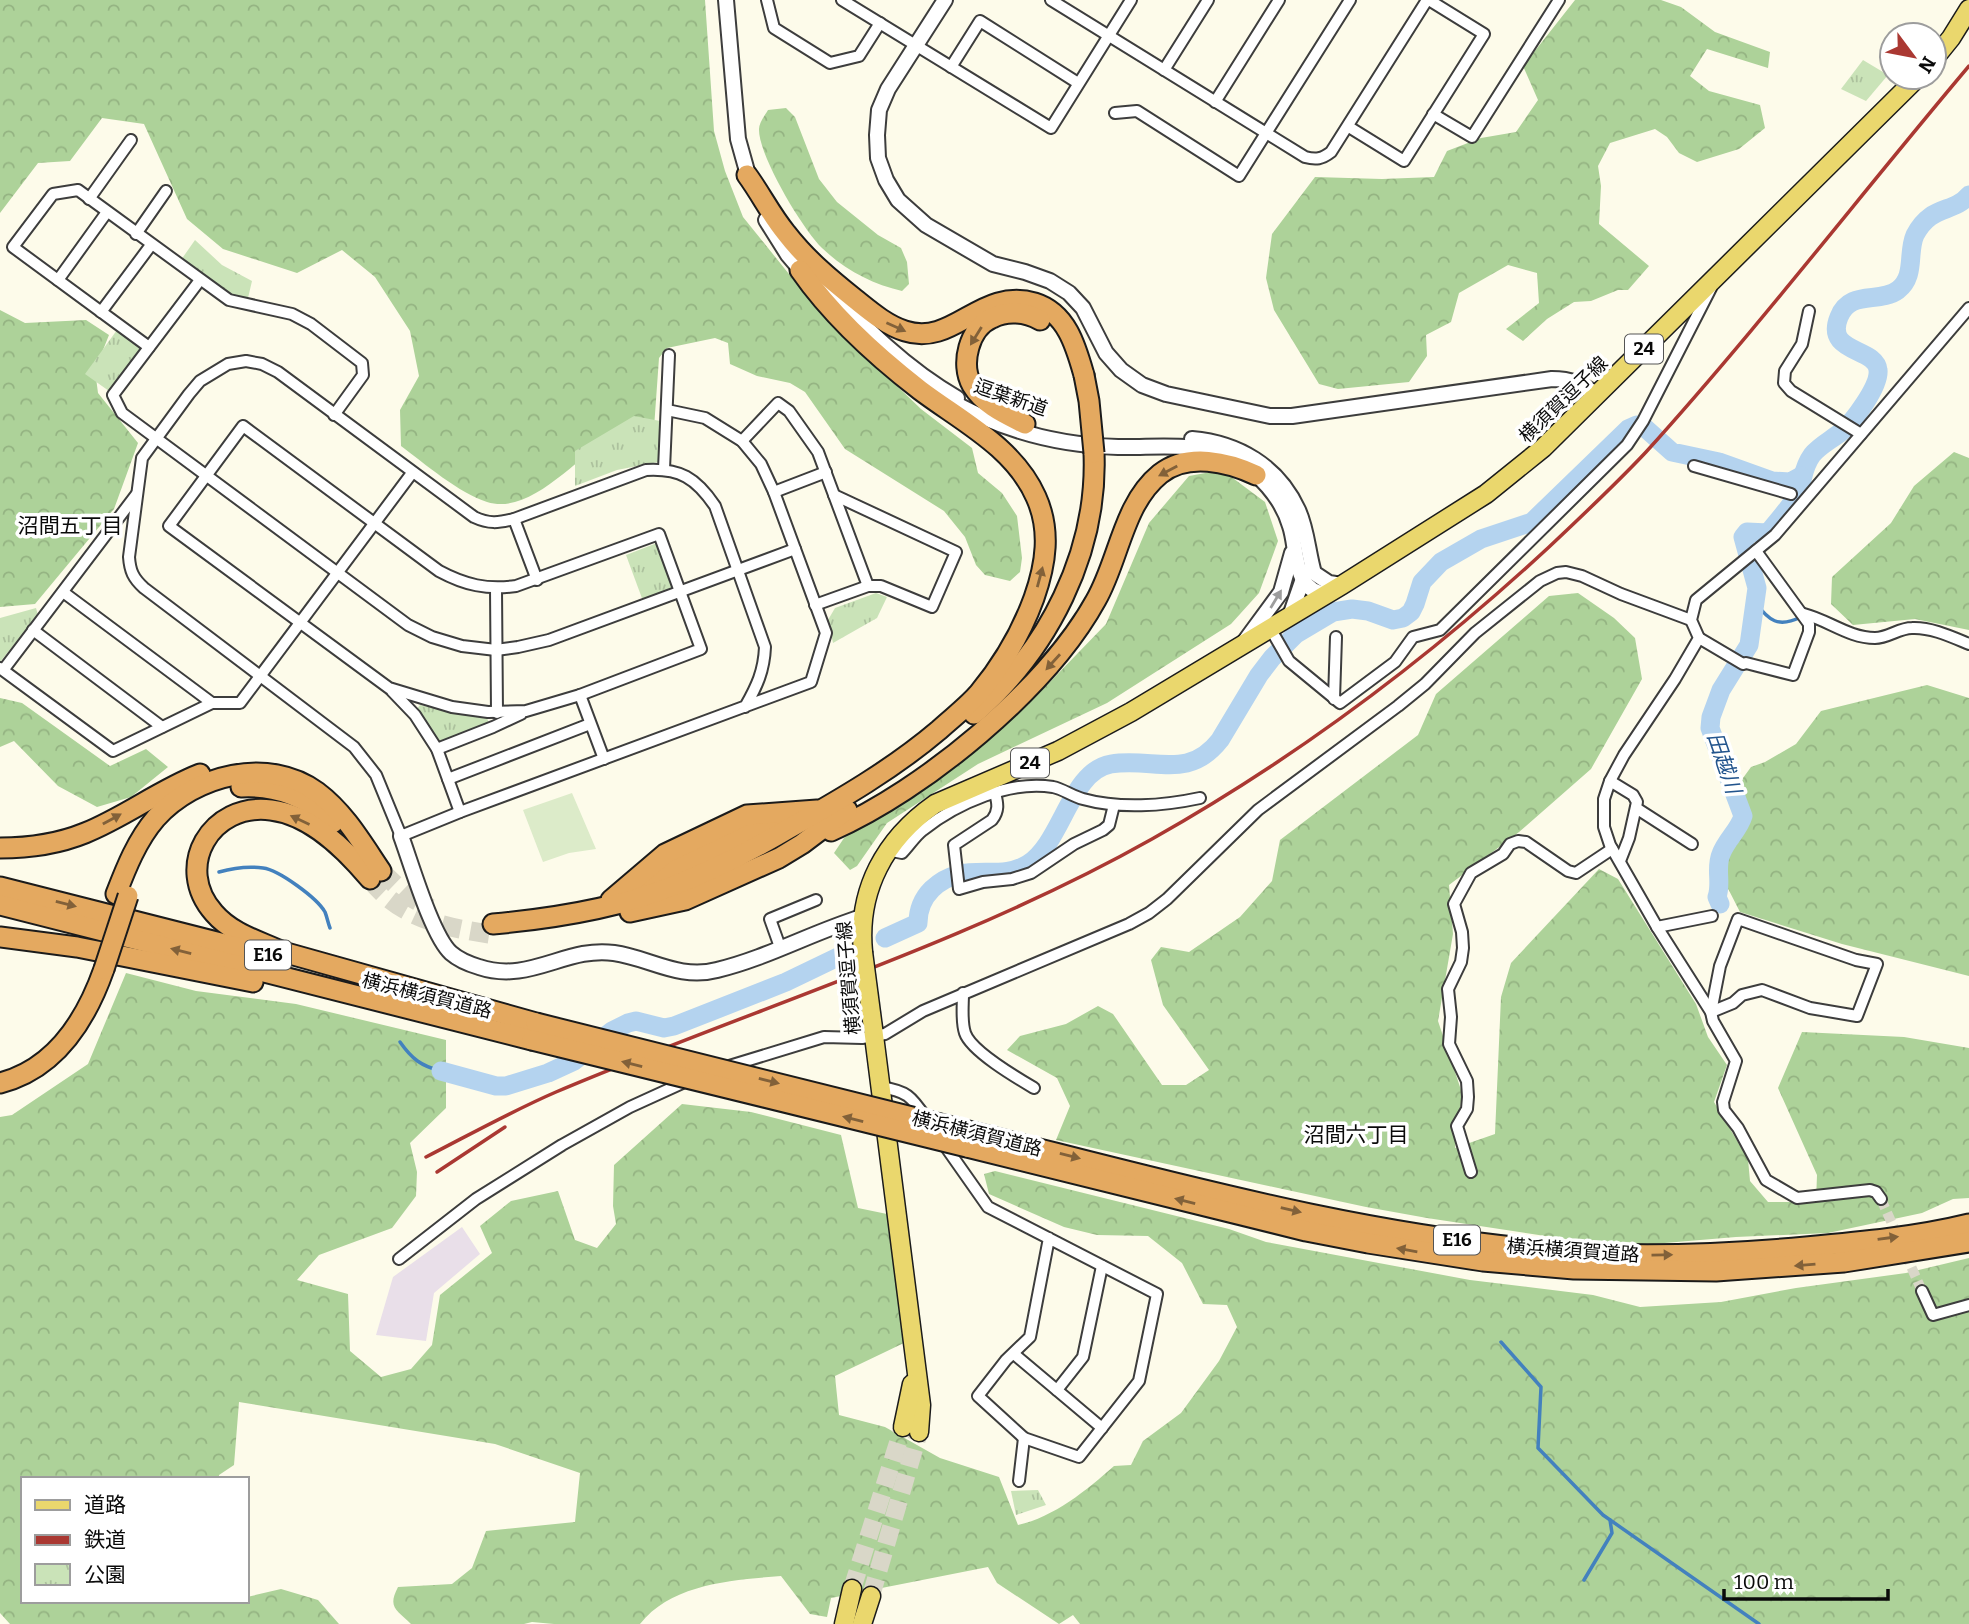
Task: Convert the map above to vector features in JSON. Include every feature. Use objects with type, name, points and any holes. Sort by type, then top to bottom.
[{"type":"highway","points":[[747,176],[784,232],[802,252],[844,290],[889,324],[904,331],[924,334],[942,330],[995,303],[1012,299],[1025,300],[1048,309],[1068,330],[1077,348],[1079,375]]},
{"type":"highway","points":[[800,270],[817,295],[893,368],[976,429],[1008,457],[1036,496],[1045,529],[1044,566],[1038,587],[1019,631],[1002,661],[978,694]]},
{"type":"highway","points":[[628,900],[685,900],[779,858],[802,844],[949,735],[992,698],[1030,654],[1061,602],[1080,553],[1093,494],[1089,453],[1090,401],[1059,338],[1042,321],[1030,315],[1016,313],[991,318],[981,327],[968,352],[968,374],[971,384],[985,401],[1025,424]]},
{"type":"highway","points":[[818,813],[768,825],[628,900],[603,916],[566,926],[494,930],[628,900],[668,888],[720,866],[754,851],[787,830],[818,813],[866,784],[909,754],[978,694],[1020,651],[1041,619],[1071,550],[1089,453]]},
{"type":"highway","points":[[802,844],[853,822],[920,778],[981,731],[1032,685],[1058,658],[1083,623],[1109,575],[1135,505],[1145,489],[1163,471],[1185,463],[1207,461],[1233,466],[1256,475]]},
{"type":"highway","points":[[0,848],[41,845],[85,833],[174,785],[228,766],[268,767],[318,793],[338,811],[376,875],[301,819],[272,810],[258,809],[237,814],[217,825],[204,841],[197,862],[199,883],[206,903],[223,922],[246,937],[283,952],[534,1031]]},
{"type":"highway","points":[[0,1083],[21,1077],[34,1069],[60,1047],[88,1009],[98,967],[122,895],[128,863],[147,830],[162,812],[186,794],[212,781],[238,774],[265,774],[294,779]]},
{"type":"highway","points":[[122,895],[141,862],[173,818],[207,795],[236,788],[255,786],[272,789],[289,793],[307,802],[332,822],[349,845],[357,863]]},
{"type":"highway","points":[[628,900],[644,873],[665,854],[726,824],[747,815],[776,812],[818,813]]},
{"type":"highway","name":"横浜横須賀道路","points":[[0,887],[967,1147],[1306,1231],[1368,1243],[1483,1261],[1574,1269],[1716,1271],[1844,1262],[1969,1242]]},
{"type":"highway","name":"横浜横須賀道路","points":[[0,905],[429,1014],[534,1031],[956,1128],[1294,1211],[1420,1235],[1570,1252],[1652,1255],[1774,1250],[1894,1237],[1969,1224]]},
{"type":"highway","points":[[0,937],[77,947],[429,1014]]},
{"type":"highway","points":[[0,1071],[25,1061],[56,1034],[98,967]]},
{"type":"main road","points":[[1948,42],[1969,9]]},
{"type":"main road","name":"横須賀逗子線","points":[[1290,616],[1486,494],[1543,449],[1904,91]]},
{"type":"main road","name":"24","points":[[1273,634],[1290,616]]},
{"type":"main road","name":"横須賀逗子線","points":[[911,1430],[914,1342],[863,952],[862,917],[870,884],[887,850],[917,816],[935,804],[1080,740],[1242,645],[1273,634]]},
{"type":"main road","points":[[844,1624],[852,1589]]},
{"type":"main road","points":[[862,1624],[871,1596]]},
{"type":"street","name":"逗葉新道","points":[[726,0],[738,139],[747,176],[765,217],[800,270],[898,365],[929,388],[985,419],[1031,435],[1087,445],[1181,447],[1214,451],[1233,458],[1256,475],[1271,491],[1300,545]]},
{"type":"street","points":[[767,0],[774,28],[830,63],[859,56],[880,23]]},
{"type":"street","points":[[842,0],[1051,128],[1130,0]]},
{"type":"street","points":[[944,0],[897,75],[879,110],[878,158],[886,180],[898,200],[912,214],[970,252],[993,264],[1050,281],[1069,293],[1083,309],[1106,353],[1121,370],[1142,386],[1166,394],[1270,416],[1292,416],[1552,379],[1579,382],[1597,395]]},
{"type":"street","points":[[1164,70],[1208,0]]},
{"type":"street","points":[[1215,102],[1279,0]]},
{"type":"street","points":[[1115,113],[1136,111],[1239,176],[1350,0]]},
{"type":"street","points":[[1056,1],[1215,102],[1305,157],[1314,159],[1331,152],[1349,127],[1428,0],[1484,34],[1404,161],[1349,127]]},
{"type":"street","points":[[1433,114],[1472,137],[1559,0]]},
{"type":"street","points":[[951,67],[980,21],[1078,83]]},
{"type":"street","points":[[89,199],[131,140]]},
{"type":"street","name":"逗葉新道","points":[[747,176],[795,255],[878,339],[930,382],[987,412],[1059,433],[1216,441],[1237,448],[1264,466],[1280,481],[1299,511],[1300,545]]},
{"type":"street","points":[[149,347],[13,247],[53,194],[78,190],[229,300],[292,314],[311,324],[362,363],[363,375],[334,415]]},
{"type":"street","points":[[136,234],[166,191]]},
{"type":"street","points":[[58,280],[107,212]]},
{"type":"street","points":[[101,312],[151,245]]},
{"type":"street","points":[[1273,634],[1286,658],[1340,703],[1395,662],[1413,637],[1440,630],[1636,433],[1717,277]]},
{"type":"street","points":[[200,280],[113,395],[122,412],[336,573],[408,625],[432,638],[462,646],[496,650],[549,640],[795,550]]},
{"type":"street","points":[[1752,554],[1804,614],[1809,624],[1809,632],[1793,675],[1738,661],[1699,638],[1691,620],[1696,600],[1775,535],[1858,432],[1969,308]]},
{"type":"street","points":[[1810,311],[1802,344],[1785,371],[1784,383],[1791,391],[1858,432]]},
{"type":"street","points":[[663,469],[669,355]]},
{"type":"street","points":[[745,706],[759,682],[765,647],[715,506],[693,480],[663,469],[646,470],[514,519],[497,523],[484,522],[412,473],[278,372],[262,364],[246,361],[228,364],[200,381],[142,458],[129,557],[134,580],[334,730],[366,760],[385,794],[440,940],[457,957],[481,968],[502,972],[524,971],[583,954],[603,952],[624,955],[670,971],[703,973],[737,964],[862,917]]},
{"type":"street","points":[[742,441],[778,403],[789,411],[818,452],[868,586]]},
{"type":"street","points":[[401,836],[811,682],[826,633],[761,464],[742,441],[705,418],[667,410]]},
{"type":"street","points":[[437,749],[526,711],[580,695],[702,649],[659,534],[516,586],[496,589],[475,586],[439,572],[243,426],[169,526],[389,688],[415,715],[437,749],[460,812]]},
{"type":"street","points":[[1694,466],[1791,494]]},
{"type":"street","points":[[774,492],[825,472]]},
{"type":"street","points":[[138,493],[2,668],[113,751],[212,703],[240,703],[412,473]]},
{"type":"street","points":[[816,605],[868,586],[881,586],[932,607],[956,552],[834,495]]},
{"type":"street","points":[[514,519],[537,580]]},
{"type":"street","points":[[1300,545],[1314,573],[1334,589]]},
{"type":"street","points":[[1290,616],[1303,581],[1300,545]]},
{"type":"street","points":[[1242,645],[1281,592],[1300,545]]},
{"type":"street","points":[[398,1259],[476,1199],[562,1144],[676,1085],[760,1055],[824,1037],[874,1032],[885,1034],[923,1011],[1129,924],[1149,913],[1167,899],[1258,810],[1398,706],[1475,633],[1540,581],[1557,573],[1582,576],[1691,620]]},
{"type":"street","points":[[1303,581],[1314,590],[1334,589]]},
{"type":"street","points":[[496,589],[497,713]]},
{"type":"street","points":[[62,592],[212,703]]},
{"type":"street","points":[[1804,614],[1823,618],[1836,628],[1858,635],[1876,638],[1912,628],[1942,633],[1969,644]]},
{"type":"street","points":[[33,630],[162,727]]},
{"type":"street","points":[[1334,699],[1336,636]]},
{"type":"street","points":[[1699,638],[1610,781],[1604,799],[1604,827],[1612,849],[1711,1012],[1713,1021],[1736,1061],[1723,1102],[1724,1110],[1738,1128],[1766,1180],[1797,1198],[1870,1190],[1876,1192],[1881,1199]]},
{"type":"street","points":[[389,688],[452,707],[497,713],[526,711]]},
{"type":"street","points":[[580,695],[604,759]]},
{"type":"street","points":[[448,779],[590,724]]},
{"type":"street","points":[[1610,781],[1633,795],[1637,802],[1629,838],[1620,861]]},
{"type":"street","points":[[887,850],[902,853],[936,820],[995,793],[1031,786],[1051,787],[1076,797],[1114,805],[1199,798]]},
{"type":"street","points":[[995,793],[998,805],[992,820],[954,845],[955,869],[960,889],[973,884],[1023,877],[1031,873],[1074,844],[1103,830],[1108,825],[1114,805]]},
{"type":"street","points":[[1636,808],[1692,844]]},
{"type":"street","points":[[1471,1172],[1457,1126],[1467,1109],[1467,1081],[1449,1044],[1451,1017],[1448,989],[1461,962],[1463,948],[1462,932],[1454,904],[1471,873],[1503,854],[1510,845],[1518,841],[1526,842],[1568,871],[1576,873],[1612,849]]},
{"type":"street","points":[[780,947],[770,919],[816,900]]},
{"type":"street","points":[[1657,927],[1712,916]]},
{"type":"street","points":[[1738,919],[1856,960],[1877,964],[1857,1016],[1810,1008],[1762,990],[1742,995],[1733,1003],[1711,1012],[1720,966],[1738,919]]},
{"type":"street","points":[[963,993],[963,1028],[966,1037],[989,1059],[1034,1088]]},
{"type":"street","points":[[880,1087],[899,1090],[914,1100],[988,1207],[1049,1238],[1157,1294],[1139,1381],[1079,1457],[1024,1438],[978,1396],[1006,1360],[1030,1337],[1049,1238]]},
{"type":"street","points":[[1057,1390],[1083,1357],[1102,1266]]},
{"type":"street","points":[[1922,1291],[1933,1315],[1969,1305]]},
{"type":"street","points":[[1014,1354],[1102,1428]]},
{"type":"street","points":[[1020,1481],[1024,1438]]},
{"type":"shaded area","points":[[462,1227],[480,1254],[434,1293],[426,1341],[376,1335],[393,1277]]},
{"type":"green space","points":[[0,0],[705,0],[714,131],[725,171],[743,217],[818,310],[921,409],[972,448],[978,473],[1002,493],[1017,516],[1022,558],[1020,572],[1010,581],[985,575],[976,565],[965,537],[944,511],[845,449],[805,392],[790,383],[757,376],[730,364],[728,343],[715,338],[667,348],[659,358],[654,428],[612,437],[537,493],[520,500],[504,504],[487,502],[465,492],[401,446],[400,410],[419,376],[410,331],[375,277],[342,250],[297,273],[223,249],[187,219],[144,124],[102,118],[70,161],[38,163],[0,213]]},
{"type":"green space","points":[[1575,0],[1661,0],[1681,7],[1715,32],[1770,52],[1768,68],[1707,49],[1690,76],[1709,91],[1760,105],[1765,128],[1739,149],[1697,162],[1679,153],[1667,137],[1655,129],[1610,143],[1598,166],[1601,186],[1599,224],[1649,266],[1628,290],[1618,290],[1591,301],[1574,302],[1547,319],[1523,341],[1506,329],[1539,303],[1537,273],[1508,265],[1459,293],[1451,322],[1426,335],[1427,356],[1409,382],[1338,389],[1319,384],[1274,310],[1266,278],[1272,234],[1315,177],[1434,177],[1447,151],[1481,138],[1516,132],[1538,100],[1523,66]]},
{"type":"green space","points":[[1863,60],[1878,69],[1878,87],[1866,101],[1841,89]]},
{"type":"green space","points":[[786,108],[795,117],[819,179],[837,202],[878,235],[901,248],[907,262],[909,284],[902,291],[870,280],[840,263],[814,239],[793,209],[773,173],[759,129],[768,110]]},
{"type":"green space","points":[[195,240],[222,265],[252,281],[248,298],[233,295],[181,260]]},
{"type":"green space","points":[[0,310],[25,323],[86,320],[109,335],[95,370],[98,393],[138,443],[114,509],[35,604],[0,607]]},
{"type":"green space","points":[[117,330],[141,348],[109,391],[85,374]]},
{"type":"green space","points":[[634,416],[660,421],[658,462],[617,470],[575,486],[575,451]]},
{"type":"green space","points":[[1954,452],[1969,458],[1969,630],[1915,619],[1853,625],[1831,604],[1832,577],[1891,523],[1914,486]]},
{"type":"green space","points":[[1222,470],[1265,502],[1278,541],[1259,593],[1231,624],[1107,703],[978,764],[887,823],[857,866],[850,870],[834,853],[844,838],[988,741],[1048,684],[1106,624],[1149,523],[1189,476]]},
{"type":"green space","points":[[657,543],[674,590],[643,601],[626,555]]},
{"type":"green space","points":[[876,593],[887,597],[877,618],[833,643],[828,620],[835,608]]},
{"type":"green space","points":[[1578,593],[1614,618],[1635,638],[1642,679],[1591,769],[1519,832],[1449,885],[1453,934],[1438,1021],[1462,1093],[1455,1148],[1495,1134],[1501,997],[1511,963],[1599,869],[1618,879],[1696,1004],[1708,1037],[1727,1065],[1714,1102],[1748,1159],[1750,1181],[1768,1202],[1816,1202],[1817,1175],[1778,1088],[1802,1032],[1904,1037],[1969,1048],[1969,1198],[1953,1199],[1922,1213],[1828,1233],[1617,1247],[1366,1207],[1056,1140],[1070,1106],[1057,1078],[1007,1050],[1020,1036],[1066,1024],[1098,1006],[1113,1014],[1162,1085],[1186,1085],[1209,1070],[1163,1005],[1151,960],[1161,947],[1189,952],[1240,917],[1272,881],[1280,840],[1418,735],[1436,694],[1549,596]]},
{"type":"green space","points":[[36,608],[38,615],[0,662],[0,618]]},
{"type":"green space","points":[[1927,685],[1969,698],[1969,976],[1842,944],[1740,912],[1718,869],[1738,821],[1735,789],[1751,767],[1796,744],[1821,711]]},
{"type":"green space","points":[[0,698],[22,703],[110,766],[146,749],[168,767],[131,797],[97,807],[58,786],[14,741],[0,747]]},
{"type":"green space","points":[[420,705],[487,718],[489,723],[439,744],[416,710]]},
{"type":"green space","points":[[572,793],[596,849],[569,853],[543,862],[523,810]]},
{"type":"green space","points":[[126,973],[196,991],[296,1004],[446,1040],[446,1108],[410,1143],[417,1172],[416,1196],[392,1228],[319,1255],[297,1280],[348,1294],[350,1351],[381,1377],[411,1369],[432,1345],[440,1295],[492,1253],[480,1226],[511,1201],[558,1191],[575,1240],[597,1248],[616,1224],[613,1206],[614,1165],[682,1104],[751,1112],[841,1135],[858,1208],[887,1214],[906,1342],[835,1376],[839,1415],[885,1427],[940,1458],[999,1477],[1018,1525],[1057,1509],[1114,1466],[1131,1465],[1143,1441],[1181,1413],[1219,1361],[1237,1327],[1227,1305],[1203,1304],[1182,1263],[1148,1236],[1097,1235],[1064,1227],[989,1194],[984,1174],[995,1171],[1229,1229],[1266,1242],[1470,1280],[1593,1295],[1640,1307],[1721,1302],[1796,1288],[1906,1273],[1969,1258],[1969,1624],[1080,1624],[1073,1615],[1059,1624],[997,1583],[988,1567],[831,1598],[827,1617],[810,1614],[781,1576],[724,1582],[686,1592],[653,1610],[640,1624],[411,1624],[395,1608],[393,1600],[398,1587],[452,1584],[472,1568],[486,1531],[575,1522],[580,1473],[495,1444],[239,1402],[234,1465],[219,1477],[21,1477],[21,1603],[248,1603],[248,1597],[281,1589],[318,1600],[339,1624],[10,1624],[0,1613],[0,1117],[12,1115],[88,1064]]},
{"type":"green space","points":[[1038,1490],[1046,1505],[1016,1515],[1011,1491]]},
{"type":"waterway","name":"田越川","points":[[1720,904],[1717,897],[1719,859],[1743,816],[1710,728],[1721,690],[1749,645],[1757,588],[1743,537],[1747,532],[1768,533],[1797,495],[1812,455],[1846,427],[1859,412],[1875,385],[1878,370],[1875,363],[1838,338],[1836,329],[1844,308],[1857,300],[1898,290],[1907,278],[1913,242],[1921,225],[1928,218],[1956,205],[1969,195]]},
{"type":"waterway","points":[[885,938],[918,923],[926,896],[944,880],[968,873],[1005,872],[1028,864],[1040,854],[1076,793],[1097,769],[1111,764],[1127,763],[1183,764],[1208,753],[1220,740],[1259,675],[1296,634],[1333,612],[1352,609],[1368,611],[1393,620],[1403,618],[1411,612],[1422,582],[1441,562],[1481,539],[1532,522],[1628,429],[1637,425],[1644,427],[1672,452],[1719,462],[1772,481],[1790,482],[1801,476]]},
{"type":"waterway","points":[[1755,602],[1775,621],[1786,622],[1801,617]]},
{"type":"waterway","points":[[219,872],[252,867],[278,874],[321,906],[330,928]]},
{"type":"waterway","points":[[441,1071],[496,1086],[506,1086],[548,1073],[574,1061],[612,1031],[628,1023],[636,1021],[664,1028],[674,1026],[786,982],[840,956]]},
{"type":"waterway","points":[[400,1042],[418,1061],[441,1071]]},
{"type":"waterway","points":[[1501,1342],[1541,1387],[1538,1448],[1603,1515],[1759,1624]]},
{"type":"waterway","points":[[1584,1580],[1612,1533],[1610,1520]]},
{"type":"tunnel","points":[[381,871],[406,895],[430,908]]},
{"type":"tunnel","points":[[370,879],[382,893],[411,913],[443,925],[496,935]]},
{"type":"tunnel","points":[[1881,1199],[1922,1291]]},
{"type":"tunnel","points":[[852,1589],[903,1427]]},
{"type":"tunnel","points":[[871,1596],[919,1432]]},
{"type":"railway","points":[[426,1157],[556,1092],[858,974],[1081,877],[1205,808],[1309,741],[1408,667],[1503,588],[1634,464],[1729,357],[1969,66]]},
{"type":"railway","points":[[437,1172],[505,1127]]},
{"type":"district","name":"沼間五丁目","points":[[70,526]]},
{"type":"district","name":"沼間六丁目","points":[[1356,1135]]}]
